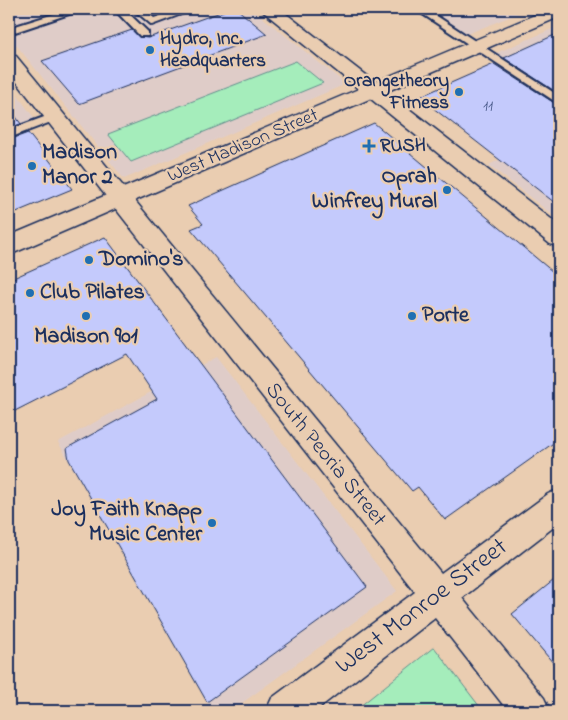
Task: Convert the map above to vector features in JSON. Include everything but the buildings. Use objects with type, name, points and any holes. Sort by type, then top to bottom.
[{"type":"street","points":[[269,9],[559,238]]},
{"type":"street","name":"West Madison Street","points":[[9,246],[559,11]]},
{"type":"street","name":"South Peoria Street","points":[[9,60],[530,711]]},
{"type":"street","name":"West Monroe Street","points":[[285,711],[559,504]]},
{"type":"lane","points":[[9,31],[79,9]]},
{"type":"lane","points":[[119,9],[144,34]]},
{"type":"lane","points":[[138,9],[152,22],[190,9]]},
{"type":"lane","points":[[420,9],[559,101]]},
{"type":"lane","points":[[9,134],[55,117]]},
{"type":"shaded area","points":[[9,9],[252,9],[346,84],[124,179],[9,36]]},
{"type":"shaded area","points":[[420,9],[529,9],[462,36]]},
{"type":"shaded area","points":[[559,26],[559,105],[487,57]]},
{"type":"shaded area","points":[[9,84],[38,123],[9,134]]},
{"type":"shaded area","points":[[559,128],[559,220],[489,165]]},
{"type":"shaded area","name":"Joy Faith Knapp Music Center","points":[[216,357],[397,591],[231,711],[212,711],[58,442]]},
{"type":"green space","points":[[296,61],[323,83],[131,162],[108,134]]},
{"type":"green space","points":[[434,647],[483,711],[354,711]]},
{"type":"place","name":"Hydro, Inc. Headquarters","points":[[150,50]]},
{"type":"place","name":"Orangetheory Fitness","points":[[459,92]]},
{"type":"place","name":"RUSH","points":[[369,146]]},
{"type":"place","name":"Madison Manor 2","points":[[32,166]]},
{"type":"place","name":"Oprah Winfrey Mural","points":[[447,190]]},
{"type":"place","name":"Domino's","points":[[89,260]]},
{"type":"place","name":"Club Pilates","points":[[30,293]]},
{"type":"place","name":"Madison 901","points":[[86,316]]},
{"type":"place","name":"Porte","points":[[412,316]]},
{"type":"place","name":"Joy Faith Knapp Music Center","points":[[212,523]]}]
